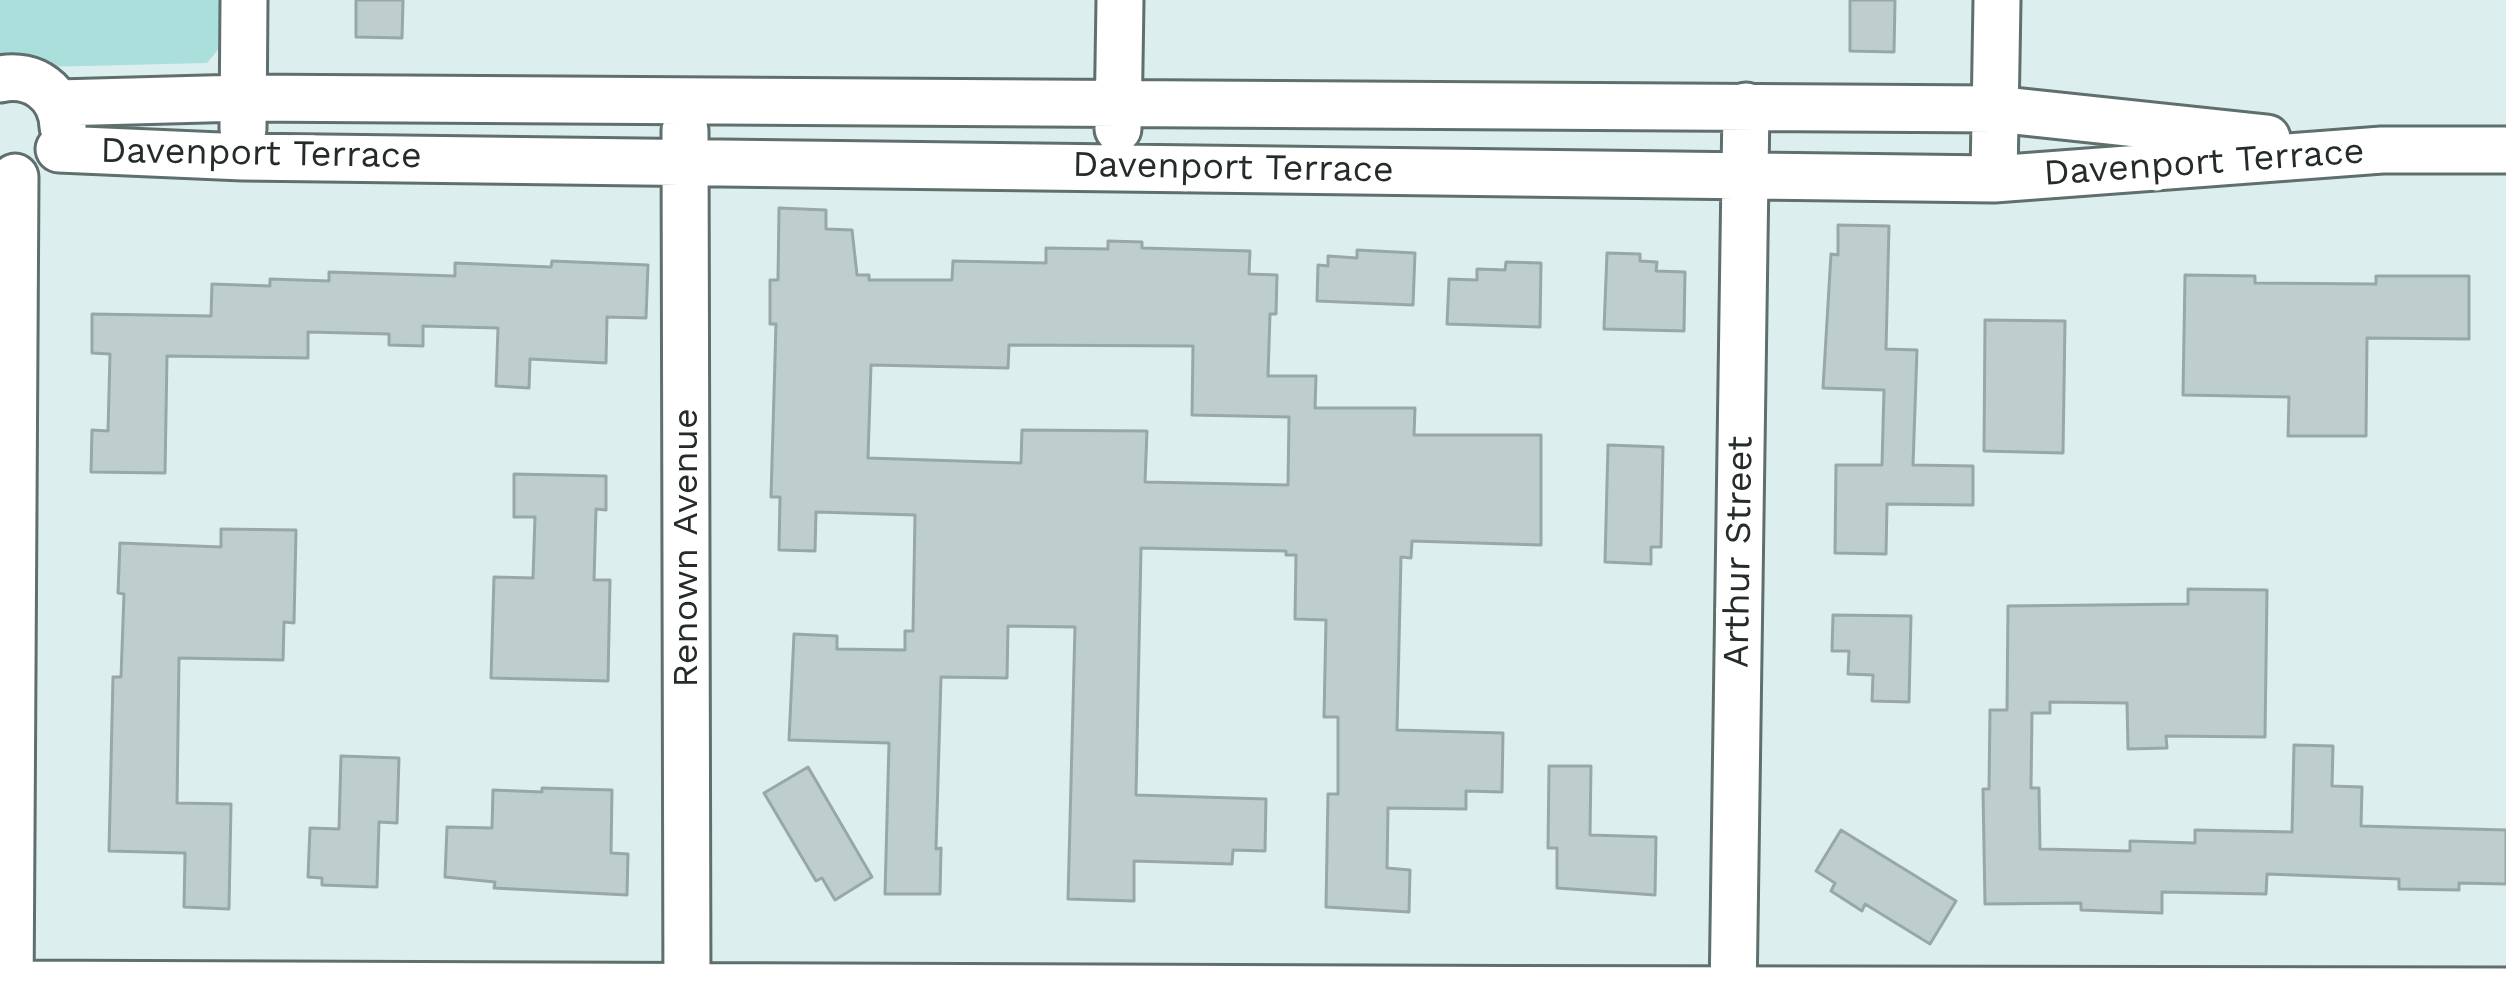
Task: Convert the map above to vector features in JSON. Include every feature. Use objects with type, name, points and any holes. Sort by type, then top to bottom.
[{"type":"street","points":[[242,157],[244,0]]},
{"type":"street","points":[[1118,167],[1120,0]]},
{"type":"street","points":[[1994,179],[1997,0]]},
{"type":"street","points":[[0,79],[31,79],[58,103],[63,118],[59,149],[33,173],[8,176],[4,798],[10,990],[687,994],[2506,991]]},
{"type":"street","name":"Davenport Terrace","points":[[58,103],[243,98],[1995,110],[2382,150]]},
{"type":"street","name":"Renown Avenue","points":[[685,100],[687,994]]},
{"type":"street","name":"Arthur Street","points":[[1733,992],[1746,106]]},
{"type":"street","name":"Davenport Terrace","points":[[59,149],[242,157],[1994,179],[2382,150]]},
{"type":"street","points":[[2382,150],[2506,150]]},
{"type":"shaded area","points":[[0,0],[221,0],[221,46],[207,63],[0,68]]},
{"type":"building","points":[[356,0],[403,0],[402,38],[356,37]]},
{"type":"building","points":[[1850,0],[1895,0],[1894,52],[1850,51]]},
{"type":"building","points":[[779,208],[826,210],[826,229],[852,230],[857,275],[869,275],[869,280],[952,280],[953,261],[1046,263],[1046,248],[1108,249],[1108,241],[1142,242],[1142,248],[1250,251],[1249,274],[1277,275],[1268,376],[1316,376],[1315,408],[1415,408],[1414,435],[1541,435],[1541,545],[1412,541],[1411,558],[1401,557],[1397,730],[1503,733],[1502,792],[1466,791],[1466,809],[1388,808],[1387,868],[1410,870],[1409,912],[1326,907],[1328,794],[1338,794],[1338,717],[1324,717],[1326,620],[1295,619],[1296,555],[1286,555],[1286,551],[1141,548],[1136,795],[1266,799],[1265,851],[1233,850],[1232,864],[1134,861],[1134,901],[1068,899],[1075,627],[1008,626],[1007,678],[941,677],[936,849],[941,848],[940,894],[885,894],[889,743],[789,740],[794,634],[837,636],[837,649],[905,650],[905,631],[913,631],[915,515],[816,512],[815,551],[779,550],[780,497],[771,497],[776,324],[770,324],[770,280],[778,280]],"holes":[[[1009,345],[1193,346],[1192,415],[1289,417],[1288,485],[1145,482],[1147,431],[1022,430],[1021,463],[868,458],[871,365],[1008,368]]]},
{"type":"building","points":[[1838,225],[1889,226],[1886,349],[1917,350],[1913,465],[1973,466],[1973,505],[1887,504],[1886,554],[1835,553],[1836,465],[1882,465],[1884,390],[1823,388],[1831,254],[1838,255]]},
{"type":"building","points":[[1357,250],[1415,253],[1413,305],[1317,301],[1318,265],[1328,266],[1328,256],[1357,258]]},
{"type":"building","points":[[1607,253],[1640,254],[1640,261],[1657,262],[1656,271],[1685,272],[1684,331],[1604,329]]},
{"type":"building","points":[[552,261],[648,265],[646,318],[607,317],[606,363],[530,359],[529,388],[496,386],[498,328],[423,326],[423,346],[389,345],[389,334],[308,332],[308,358],[167,356],[165,473],[91,472],[92,430],[108,431],[110,354],[92,353],[92,314],[211,316],[212,284],[329,281],[329,272],[455,276],[455,263],[551,267]]},
{"type":"building","points":[[1506,262],[1541,263],[1540,327],[1447,324],[1449,279],[1477,280],[1477,269],[1505,270]]},
{"type":"building","points":[[2185,275],[2255,276],[2255,283],[2376,284],[2376,276],[2469,276],[2469,339],[2367,338],[2366,436],[2288,436],[2289,397],[2183,395]]},
{"type":"building","points":[[1985,320],[2065,321],[2063,453],[1984,451]]},
{"type":"building","points":[[1608,445],[1663,447],[1661,547],[1651,547],[1651,564],[1605,562]]},
{"type":"building","points":[[514,474],[606,476],[606,510],[596,509],[594,580],[610,580],[608,681],[491,678],[494,577],[533,578],[535,517],[514,517]]},
{"type":"building","points":[[221,529],[296,530],[294,623],[284,622],[283,660],[179,658],[177,803],[231,804],[229,909],[184,907],[185,853],[109,851],[113,677],[121,677],[124,594],[118,593],[120,543],[221,547]]},
{"type":"building","points":[[2188,589],[2267,590],[2265,737],[2166,736],[2167,748],[2128,749],[2127,703],[2050,702],[2050,713],[2032,713],[2031,788],[2039,788],[2040,849],[2130,851],[2130,841],[2195,843],[2195,830],[2292,832],[2294,745],[2333,746],[2332,786],[2362,787],[2361,826],[2506,830],[2506,884],[2459,883],[2459,890],[2399,889],[2399,879],[2267,874],[2266,894],[2162,892],[2162,913],[2081,910],[2081,903],[1985,904],[1983,789],[1989,789],[1990,710],[2007,710],[2008,606],[2188,604]]},
{"type":"building","points":[[1833,615],[1911,616],[1909,702],[1872,701],[1873,675],[1848,674],[1849,651],[1832,651]]},
{"type":"building","points":[[341,756],[399,758],[397,823],[379,822],[377,887],[322,885],[322,878],[308,877],[310,828],[339,829]]},
{"type":"building","points":[[1549,766],[1591,766],[1590,835],[1656,837],[1655,895],[1557,888],[1557,848],[1548,848]]},
{"type":"building","points":[[808,767],[872,877],[835,900],[822,878],[816,881],[764,793]]},
{"type":"building","points":[[542,788],[612,790],[611,853],[628,854],[627,895],[494,888],[495,882],[445,877],[447,827],[492,828],[493,790],[542,792]]},
{"type":"building","points":[[1841,830],[1956,901],[1930,944],[1865,904],[1862,911],[1831,891],[1835,883],[1816,871]]}]
